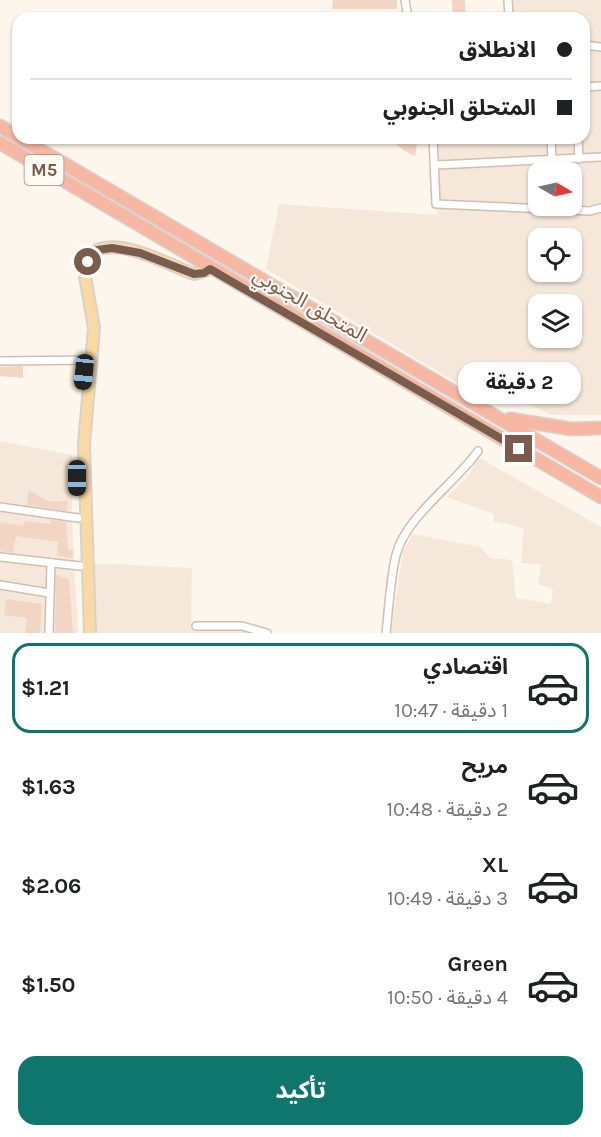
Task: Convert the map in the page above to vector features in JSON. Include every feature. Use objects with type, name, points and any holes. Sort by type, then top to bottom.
[{"type":"highway","name":"المتحلق الجنوبي","points":[[0,144],[601,497]]},
{"type":"highway","name":"المتحلق الجنوبي","points":[[31,144],[601,478]]},
{"type":"highway","points":[[500,417],[548,427],[601,428]]},
{"type":"main road","points":[[84,633],[78,518],[78,449],[93,318],[85,276],[88,262],[94,253],[112,248],[153,257],[194,274],[204,273],[210,269]]},
{"type":"main road","points":[[89,360],[84,444],[90,633]]},
{"type":"street","points":[[434,144],[436,204],[507,209],[590,211],[601,208]]},
{"type":"street","points":[[551,144],[552,160]]},
{"type":"street","points":[[578,144],[579,159]]},
{"type":"street","points":[[436,165],[601,157]]},
{"type":"street","points":[[0,361],[89,360]]},
{"type":"street","points":[[386,633],[396,554],[414,523],[465,469],[478,451]]},
{"type":"street","points":[[0,507],[78,518]]},
{"type":"street","points":[[0,557],[80,566]]},
{"type":"street","points":[[49,633],[51,563]]},
{"type":"street","points":[[0,585],[49,593]]},
{"type":"street","points":[[196,626],[242,626],[265,633]]},
{"type":"shaded area","points":[[513,0],[601,0],[601,415],[552,415],[523,402],[474,393],[266,269],[279,204],[437,215],[440,168],[437,144],[590,144],[590,12],[512,12]]},
{"type":"shaded area","points":[[0,441],[72,455],[72,522],[78,633],[0,633]]},
{"type":"shaded area","points":[[478,457],[601,527],[601,633],[391,633],[403,551],[413,534],[480,547],[491,558],[512,560],[516,598],[551,604],[553,589],[538,584],[541,564],[521,563],[524,528],[493,521],[494,514],[447,497],[469,475]]},
{"type":"shaded area","points":[[91,563],[192,568],[191,629],[242,629],[256,633],[94,633]]},
{"type":"building","points":[[333,0],[397,0],[397,9],[332,9]]},
{"type":"building","points":[[452,0],[465,0],[466,12],[453,12]]},
{"type":"building","points":[[396,144],[417,144],[415,156]]},
{"type":"building","points":[[23,366],[23,378],[0,376],[0,367]]},
{"type":"building","points":[[29,490],[47,501],[68,501],[67,511],[27,505]]},
{"type":"building","points":[[50,520],[66,522],[68,550],[73,550],[73,558],[57,556],[58,542],[16,536],[13,553],[0,551],[0,522],[24,526],[24,521],[50,524]]},
{"type":"building","points":[[56,575],[69,579],[73,633],[55,633]]},
{"type":"building","points":[[6,599],[42,604],[40,633],[25,633],[27,618],[4,615]]},
{"type":"route","points":[[88,262],[97,250],[112,248],[153,257],[194,274],[204,273],[210,269],[519,449]]}]
